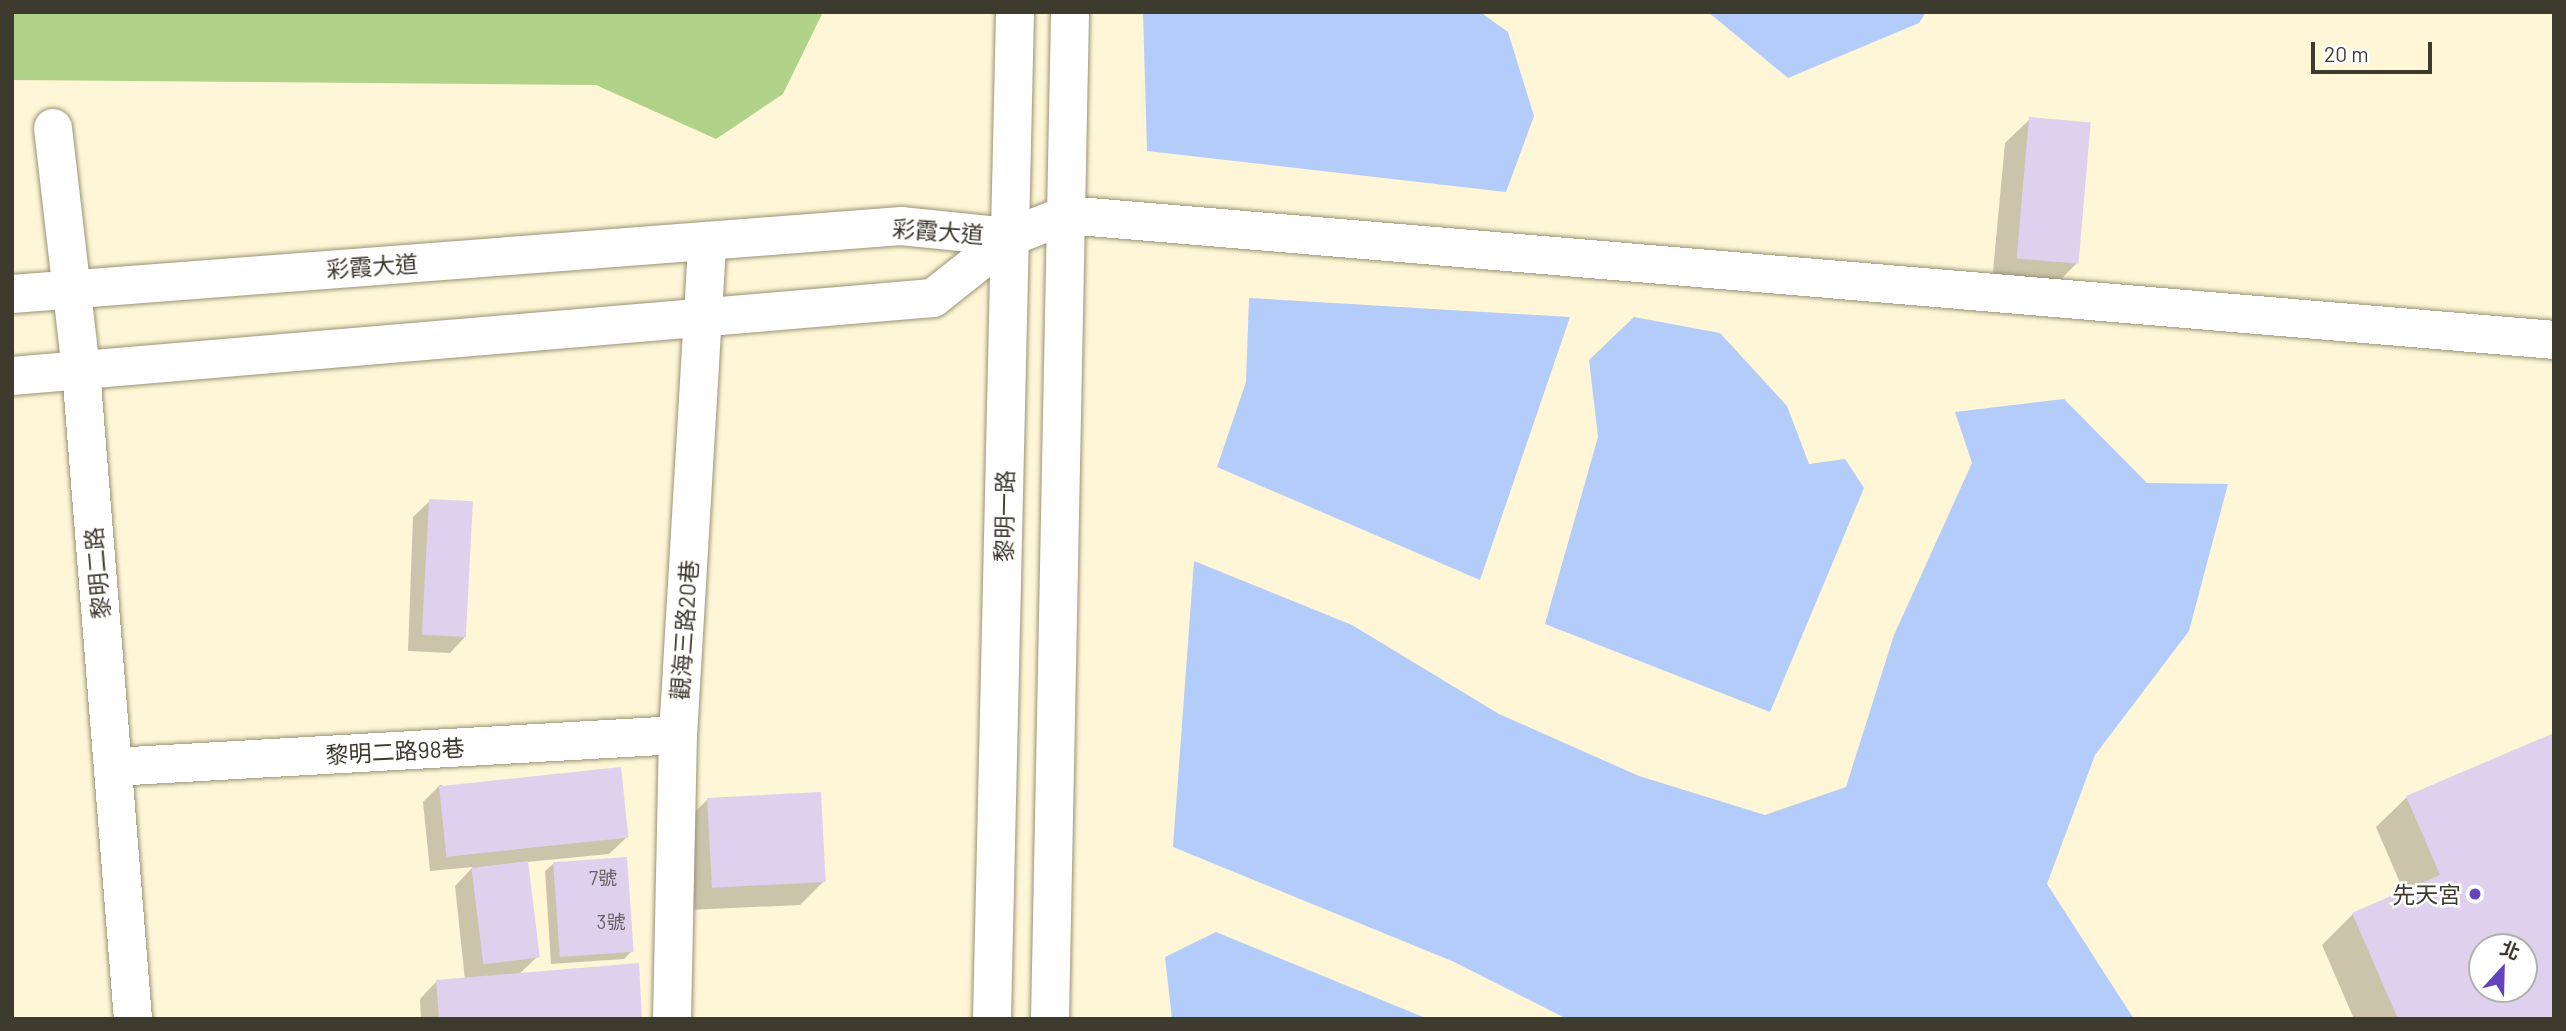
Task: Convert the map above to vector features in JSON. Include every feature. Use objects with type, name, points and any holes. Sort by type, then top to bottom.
[{"type":"street","name":"黎明一路","points":[[992,1019],[1015,12]]},
{"type":"street","points":[[1050,1019],[1070,12]]},
{"type":"street","name":"黎明二路","points":[[53,128],[81,370],[133,1019]]},
{"type":"street","points":[[1010,237],[1066,215],[2554,340]]},
{"type":"street","name":"彩霞大道","points":[[12,295],[901,226],[1010,237]]},
{"type":"street","name":"彩霞大道","points":[[12,376],[933,298],[1010,237]]},
{"type":"street","name":"觀海三路20巷","points":[[672,1019],[678,735],[707,241]]},
{"type":"street","name":"黎明二路98巷","points":[[113,767],[678,735]]},
{"type":"green space","points":[[12,12],[823,12],[783,94],[716,139],[596,85],[12,80]]},
{"type":"water","points":[[1143,12],[1480,12],[1508,32],[1534,116],[1506,192],[1147,151]]},
{"type":"water","points":[[1708,12],[1926,12],[1919,23],[1788,78]]},
{"type":"water","points":[[1249,298],[1570,317],[1480,580],[1217,467],[1246,382]]},
{"type":"water","points":[[1634,317],[1720,333],[1787,406],[1809,464],[1845,459],[1864,488],[1770,712],[1545,624],[1598,437],[1589,360]]},
{"type":"water","points":[[2064,399],[2147,483],[2228,484],[2189,631],[2095,755],[2047,884],[2134,1019],[1567,1019],[1452,961],[1173,847],[1194,561],[1352,625],[1499,714],[1639,776],[1765,815],[1846,787],[1894,635],[1972,463],[1955,412]]},
{"type":"water","points":[[1216,932],[1428,1019],[1172,1019],[1165,957]]},
{"type":"building","points":[[2029,117],[2091,122],[2078,264],[2017,258]]},
{"type":"building","points":[[429,499],[473,501],[466,637],[422,635]]},
{"type":"building","name":"先天宮","points":[[2554,733],[2554,1019],[2398,1019],[2352,913],[2440,875],[2406,796]]},
{"type":"building","points":[[621,767],[628,838],[446,857],[439,786]]},
{"type":"building","points":[[821,792],[826,882],[712,888],[707,798]]},
{"type":"building","points":[[627,857],[634,952],[560,957],[553,862]]},
{"type":"building","points":[[528,861],[540,957],[483,964],[471,868]]},
{"type":"building","points":[[639,963],[642,1019],[439,1019],[436,980]]},
{"type":"place","name":"先天宮","points":[[2475,894]]}]
